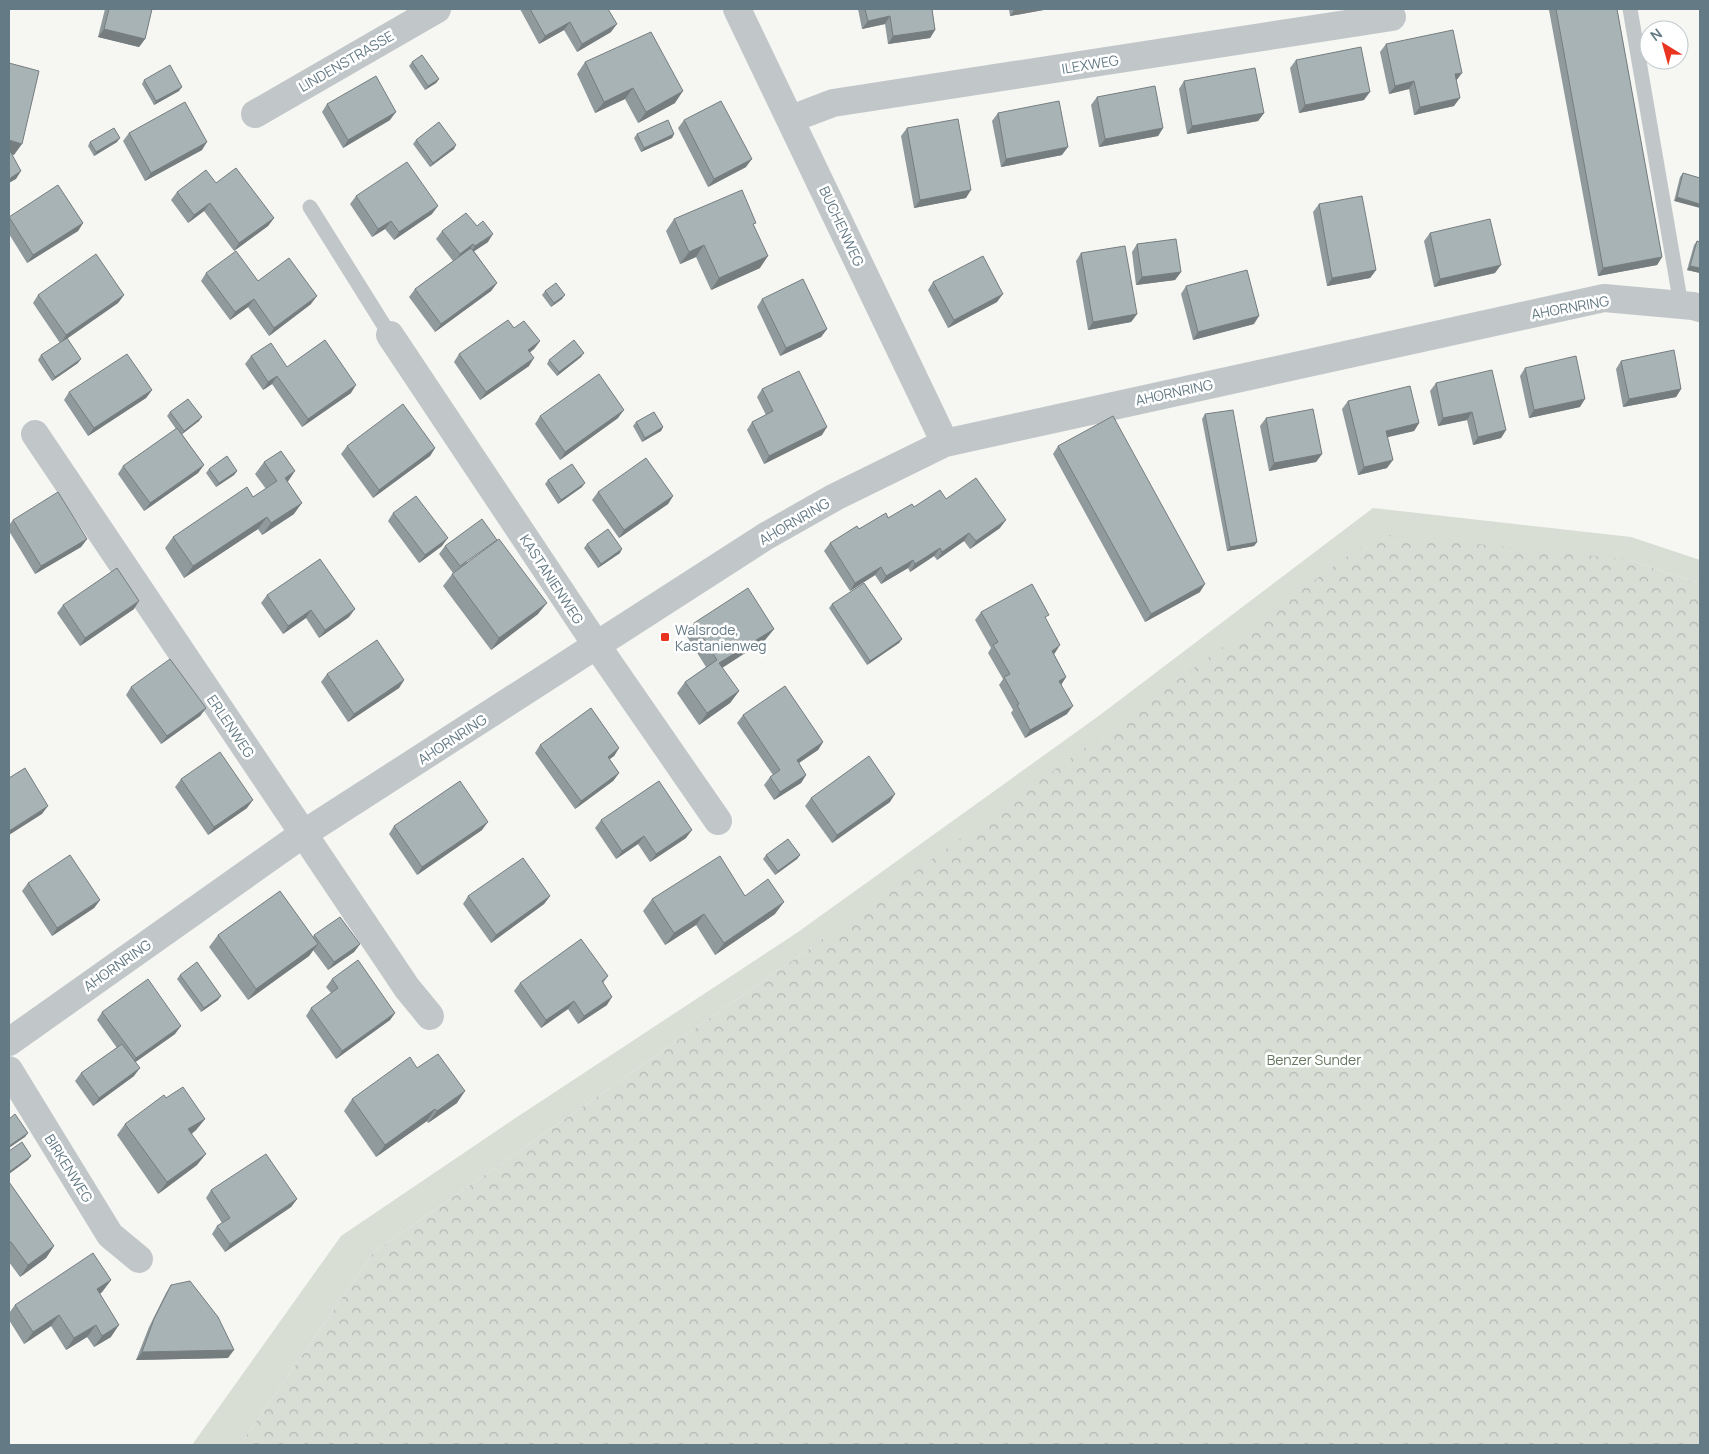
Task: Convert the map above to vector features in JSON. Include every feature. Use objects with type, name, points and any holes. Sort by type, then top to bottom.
[{"type":"street","name":"LINDENSTRASSE","points":[[255,114],[437,9]]},
{"type":"street","name":"BUCHENWEG","points":[[737,9],[945,443]]},
{"type":"street","name":"ILEXWEG","points":[[791,119],[833,103],[1392,18]]},
{"type":"street","name":"AHORNRING","points":[[9,1042],[303,834],[766,536],[836,497],[945,443],[1604,298],[1691,306]]},
{"type":"street","name":"KASTANIENWEG","points":[[390,335],[597,646],[718,821]]},
{"type":"street","name":"ERLENWEG","points":[[34,434],[407,988],[430,1016]]},
{"type":"street","name":"BIRKENWEG","points":[[9,1070],[110,1235],[139,1260]]},
{"type":"lane","points":[[1630,9],[1691,306]]},
{"type":"lane","points":[[310,207],[390,335]]},
{"type":"green space","points":[[1373,508],[1631,537],[1700,560],[1700,584],[1626,559],[809,949],[374,1252],[240,1445],[192,1445],[341,1236],[511,1121],[798,932],[1100,715]]},
{"type":"green space","name":"Benzer Sunder","points":[[1378,534],[1626,559],[1700,584],[1700,1445],[240,1445],[374,1252],[809,949]]},
{"type":"building","points":[[109,9],[152,9],[145,39],[104,29]]},
{"type":"building","points":[[530,9],[608,9],[617,24],[582,44],[570,22],[545,36]]},
{"type":"building","points":[[865,9],[932,9],[935,30],[893,36],[890,16],[868,21]]},
{"type":"building","points":[[1556,9],[1617,9],[1662,257],[1603,268]]},
{"type":"building","points":[[1453,30],[1462,73],[1455,74],[1460,98],[1420,107],[1414,81],[1395,86],[1386,44]]},
{"type":"building","points":[[651,32],[683,91],[646,112],[633,88],[604,102],[585,62]]},
{"type":"building","points":[[1361,47],[1370,92],[1305,105],[1296,60]]},
{"type":"building","points":[[422,55],[439,79],[428,86],[412,62]]},
{"type":"building","points":[[9,63],[39,71],[22,144],[9,140]]},
{"type":"building","points":[[170,65],[182,87],[156,101],[144,80]]},
{"type":"building","points":[[1255,68],[1264,113],[1192,126],[1184,81]]},
{"type":"building","points":[[376,76],[396,112],[348,140],[327,104]]},
{"type":"building","points":[[1155,86],[1163,128],[1105,139],[1097,97]]},
{"type":"building","points":[[721,101],[752,159],[714,179],[684,120]]},
{"type":"building","points":[[1059,101],[1068,147],[1006,159],[998,113]]},
{"type":"building","points":[[185,102],[207,142],[151,173],[129,133]]},
{"type":"building","points":[[958,119],[971,190],[920,200],[907,128]]},
{"type":"building","points":[[668,120],[674,134],[644,148],[637,134]]},
{"type":"building","points":[[439,122],[456,145],[433,163],[416,140]]},
{"type":"building","points":[[114,128],[120,138],[96,152],[90,142]]},
{"type":"building","points":[[9,149],[21,171],[9,179]]},
{"type":"building","points":[[407,162],[438,206],[399,232],[391,221],[378,229],[356,196]]},
{"type":"building","points":[[236,168],[274,218],[239,243],[210,203],[194,215],[177,192],[206,170],[216,183]]},
{"type":"building","points":[[1683,173],[1700,178],[1700,204],[1677,197]]},
{"type":"building","points":[[58,185],[83,223],[33,255],[9,217]]},
{"type":"building","points":[[742,190],[756,223],[753,224],[768,256],[719,278],[704,245],[689,252],[674,219]]},
{"type":"building","points":[[1362,196],[1376,270],[1332,278],[1319,204]]},
{"type":"building","points":[[466,213],[477,226],[483,221],[493,234],[475,246],[473,244],[460,254],[442,231]]},
{"type":"building","points":[[1490,219],[1501,265],[1440,279],[1430,233]]},
{"type":"building","points":[[1176,239],[1181,272],[1142,277],[1137,244]]},
{"type":"building","points":[[1697,241],[1700,242],[1700,268],[1690,266]]},
{"type":"building","points":[[1125,246],[1137,314],[1093,322],[1081,253]]},
{"type":"building","points":[[471,248],[497,283],[441,324],[415,289]]},
{"type":"building","points":[[236,251],[258,281],[289,258],[317,296],[274,328],[254,299],[235,312],[206,273]]},
{"type":"building","points":[[96,254],[124,295],[66,335],[38,295]]},
{"type":"building","points":[[983,256],[1003,294],[954,320],[933,282]]},
{"type":"building","points":[[1247,270],[1259,316],[1198,332],[1186,286]]},
{"type":"building","points":[[803,279],[827,329],[786,348],[762,299]]},
{"type":"building","points":[[556,283],[565,295],[554,303],[545,291]]},
{"type":"building","points":[[508,320],[514,328],[524,321],[540,341],[528,350],[534,358],[486,392],[459,354]]},
{"type":"building","points":[[67,338],[81,359],[55,377],[41,355]]},
{"type":"building","points":[[325,340],[356,385],[308,419],[277,376],[268,382],[251,356],[271,343],[287,367]]},
{"type":"building","points":[[574,340],[584,353],[559,372],[549,360]]},
{"type":"building","points":[[1674,350],[1681,389],[1629,399],[1621,361]]},
{"type":"building","points":[[127,354],[152,390],[94,428],[69,392]]},
{"type":"building","points":[[1576,356],[1585,399],[1534,410],[1525,368]]},
{"type":"building","points":[[1492,370],[1506,430],[1478,437],[1472,412],[1443,418],[1436,383]]},
{"type":"building","points":[[799,371],[827,427],[769,456],[752,422],[773,411],[762,389]]},
{"type":"building","points":[[599,374],[624,410],[565,452],[540,416]]},
{"type":"building","points":[[1410,386],[1419,423],[1386,431],[1393,460],[1364,467],[1348,401]]},
{"type":"building","points":[[188,399],[202,417],[184,431],[170,412]]},
{"type":"building","points":[[403,404],[435,448],[379,490],[347,446]]},
{"type":"building","points":[[1313,409],[1322,454],[1274,463],[1266,418]]},
{"type":"building","points":[[1233,410],[1257,542],[1230,547],[1205,414]]},
{"type":"building","points":[[654,412],[663,427],[645,438],[636,422]]},
{"type":"building","points":[[1113,416],[1205,584],[1151,614],[1058,446]]},
{"type":"building","points":[[177,428],[204,465],[150,503],[123,466]]},
{"type":"building","points":[[281,451],[295,471],[285,478],[302,503],[271,523],[267,517],[193,566],[173,537],[247,487],[253,497],[277,481],[264,462]]},
{"type":"building","points":[[227,456],[237,471],[219,483],[209,469]]},
{"type":"building","points":[[646,458],[673,496],[624,530],[598,492]]},
{"type":"building","points":[[572,464],[585,483],[561,500],[548,480]]},
{"type":"building","points":[[976,478],[1006,520],[976,541],[969,533],[942,552],[940,548],[915,564],[913,560],[886,576],[881,567],[855,583],[830,543],[857,526],[859,529],[886,513],[888,518],[912,504],[914,507],[940,490],[946,499]]},
{"type":"building","points":[[58,492],[87,539],[41,566],[13,520]]},
{"type":"building","points":[[416,496],[448,538],[425,555],[393,513]]},
{"type":"building","points":[[482,519],[497,540],[460,566],[445,546]]},
{"type":"building","points":[[608,529],[622,549],[601,564],[587,544]]},
{"type":"building","points":[[499,539],[547,603],[499,638],[452,574]]},
{"type":"building","points":[[320,559],[355,609],[325,630],[311,610],[288,626],[267,595]]},
{"type":"building","points":[[117,568],[139,601],[85,638],[63,605]]},
{"type":"building","points":[[864,583],[902,639],[870,661],[832,604]]},
{"type":"building","points":[[1032,584],[1049,615],[1045,617],[1060,645],[1052,651],[1066,677],[1059,681],[1073,706],[1030,730],[1017,705],[1019,704],[1004,677],[1010,674],[993,645],[998,642],[981,612]]},
{"type":"building","points":[[748,588],[774,629],[719,663],[739,691],[707,713],[685,682],[717,660],[694,623]]},
{"type":"building","points":[[377,640],[404,680],[354,714],[327,674]]},
{"type":"building","points":[[170,659],[206,708],[167,736],[131,687]]},
{"type":"building","points":[[785,686],[823,742],[797,760],[806,775],[780,792],[770,777],[780,770],[743,715]]},
{"type":"building","points":[[591,708],[619,748],[608,757],[619,773],[581,801],[540,745]]},
{"type":"building","points":[[220,752],[253,800],[214,827],[181,779]]},
{"type":"building","points":[[869,756],[895,794],[837,835],[811,798]]},
{"type":"building","points":[[25,768],[48,806],[9,831],[9,778]]},
{"type":"building","points":[[460,781],[488,822],[422,867],[394,826]]},
{"type":"building","points":[[659,781],[692,830],[656,854],[644,836],[622,851],[601,820]]},
{"type":"building","points":[[788,839],[800,855],[778,871],[766,855]]},
{"type":"building","points":[[70,855],[100,900],[57,928],[28,883]]},
{"type":"building","points":[[720,856],[745,896],[768,879],[784,902],[724,943],[704,914],[674,933],[652,899]]},
{"type":"building","points":[[523,858],[550,896],[496,935],[468,896]]},
{"type":"building","points":[[280,891],[318,944],[256,989],[218,935]]},
{"type":"building","points":[[340,917],[360,944],[334,962],[314,935]]},
{"type":"building","points":[[581,939],[608,976],[602,981],[612,997],[584,1016],[574,1001],[546,1020],[520,983]]},
{"type":"building","points":[[358,960],[395,1013],[342,1051],[311,1008],[338,988],[332,979]]},
{"type":"building","points":[[197,962],[221,996],[204,1008],[180,975]]},
{"type":"building","points":[[148,979],[181,1026],[136,1058],[102,1012]]},
{"type":"building","points":[[122,1044],[140,1068],[99,1098],[81,1073]]},
{"type":"building","points":[[438,1054],[465,1091],[437,1111],[435,1109],[385,1145],[352,1099],[410,1057],[417,1068]]},
{"type":"building","points":[[183,1087],[205,1119],[188,1129],[206,1154],[167,1182],[125,1124],[164,1095],[166,1098]]},
{"type":"building","points":[[15,1114],[28,1133],[9,1146],[9,1119]]},
{"type":"building","points":[[22,1142],[31,1156],[9,1172],[9,1151]]},
{"type":"building","points":[[266,1154],[297,1199],[230,1244],[217,1226],[230,1218],[211,1190]]},
{"type":"building","points":[[9,1182],[54,1246],[28,1265],[11,1242],[9,1243]]},
{"type":"building","points":[[93,1253],[111,1280],[97,1289],[119,1325],[102,1336],[96,1325],[74,1338],[59,1315],[33,1332],[15,1305]]},
{"type":"building","points":[[190,1281],[218,1317],[234,1350],[142,1352],[154,1319],[171,1285]]},
{"type":"place","name":"Walsrode, Kastanienweg","points":[[665,637]]}]
